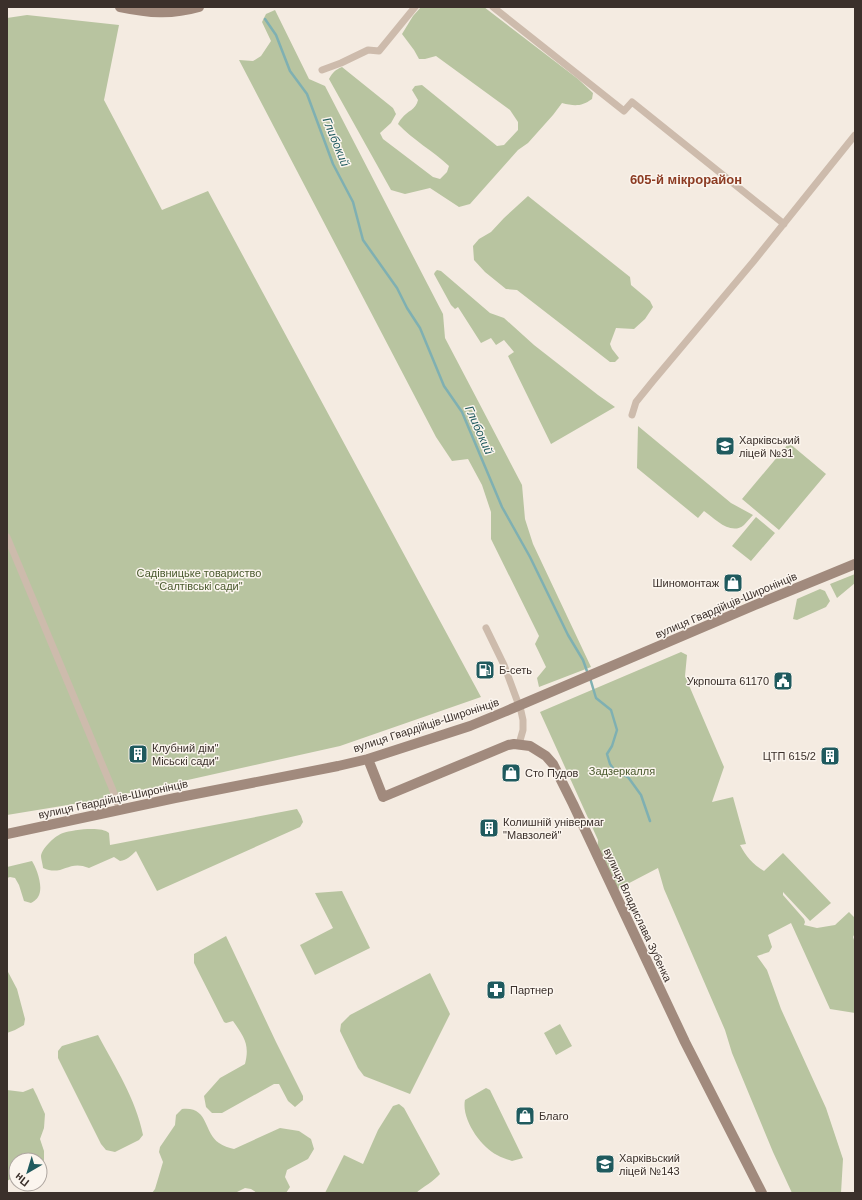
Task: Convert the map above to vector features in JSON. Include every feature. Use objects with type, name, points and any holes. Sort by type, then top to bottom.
[{"type":"main road","points":[[120,7],[143,12],[158,13],[182,11],[199,7]]},
{"type":"main road","name":"вулиця Гвардійців-Широнінців","points":[[7,834],[368,759],[470,726],[855,564]]},
{"type":"main road","name":"вулиця Владислава Зубенка","points":[[368,759],[383,796],[501,747],[514,744],[530,746],[546,756],[553,764],[573,804],[685,1042],[762,1193]]},
{"type":"street","points":[[322,70],[368,50],[379,51],[415,7]]},
{"type":"street","points":[[493,7],[624,111],[632,102],[784,224]]},
{"type":"street","points":[[632,415],[636,402],[855,136]]},
{"type":"street","points":[[7,537],[120,810]]},
{"type":"street","points":[[486,628],[504,665],[521,711],[523,730],[519,744]]},
{"type":"green space","points":[[421,7],[484,7],[578,79],[593,93],[592,99],[581,105],[562,103],[528,143],[518,150],[470,204],[459,207],[430,188],[405,194],[391,190],[329,79],[334,72],[342,67],[393,108],[396,114],[391,123],[380,133],[383,139],[433,177],[440,179],[447,172],[449,166],[398,124],[400,120],[417,103],[418,100],[412,90],[415,86],[422,85],[497,146],[504,145],[518,130],[518,122],[510,110],[436,56],[419,59],[402,34],[413,16]]},
{"type":"green space","points":[[275,10],[309,79],[325,86],[443,314],[445,338],[522,485],[525,519],[533,544],[591,667],[539,687],[537,678],[546,667],[535,644],[539,636],[491,539],[491,512],[482,485],[468,459],[452,461],[436,437],[239,60],[253,61],[261,56],[271,41],[262,22],[266,14]]},
{"type":"green space","name":"Садівницьке товариство \"Салтівські сади\"","points":[[27,15],[119,25],[104,100],[162,210],[208,191],[481,697],[340,746],[98,800],[7,815],[7,18]]},
{"type":"green space","points":[[528,196],[630,277],[631,285],[650,301],[653,307],[645,319],[634,329],[616,328],[610,344],[619,358],[615,362],[610,362],[517,290],[506,289],[485,272],[474,260],[473,246],[479,239],[491,232]]},
{"type":"green space","points":[[437,270],[441,271],[490,313],[504,318],[534,345],[615,407],[551,444],[508,356],[514,352],[504,340],[496,345],[491,338],[481,343],[458,307],[455,309],[451,305],[434,274]]},
{"type":"green space","points":[[638,426],[731,503],[753,515],[744,525],[734,529],[718,522],[704,511],[698,518],[637,468]]},
{"type":"green space","points":[[789,443],[826,474],[779,530],[742,499]]},
{"type":"green space","points":[[756,517],[775,533],[751,561],[732,546]]},
{"type":"green space","points":[[855,574],[855,583],[837,598],[830,584]]},
{"type":"green space","points":[[820,589],[825,591],[830,601],[826,607],[797,620],[793,619],[797,599]]},
{"type":"green space","name":"Задзеркалля","points":[[681,652],[687,655],[685,676],[724,767],[712,802],[733,797],[746,844],[740,845],[745,853],[753,863],[764,871],[783,853],[831,903],[810,921],[783,892],[783,895],[804,919],[804,925],[817,928],[835,925],[849,912],[855,918],[855,933],[853,937],[855,943],[855,1013],[830,1009],[791,923],[768,935],[772,947],[769,952],[757,956],[767,970],[781,1009],[826,1108],[843,1159],[841,1193],[792,1193],[773,1152],[732,1053],[725,1030],[664,889],[658,868],[614,891],[597,855],[598,840],[540,712]]},
{"type":"green space","points":[[297,809],[303,822],[300,827],[157,891],[136,851],[125,860],[120,861],[114,857],[89,868],[76,865],[56,871],[43,868],[41,856],[44,849],[57,836],[63,833],[87,829],[105,831],[109,833],[110,845]]},
{"type":"green space","points":[[32,861],[38,874],[40,893],[31,903],[24,901],[15,878],[7,878],[7,867]]},
{"type":"green space","points":[[342,891],[370,948],[315,975],[300,945],[333,928],[315,893]]},
{"type":"green space","points":[[226,936],[303,1096],[303,1100],[295,1107],[288,1101],[279,1084],[274,1084],[222,1113],[212,1113],[206,1107],[204,1096],[220,1078],[245,1064],[247,1051],[243,1036],[233,1021],[226,1023],[224,1022],[194,963],[194,954]]},
{"type":"green space","points":[[7,970],[17,989],[25,1019],[24,1025],[7,1033]]},
{"type":"green space","points":[[430,973],[450,1014],[410,1094],[364,1076],[358,1068],[340,1031],[341,1024],[350,1015]]},
{"type":"green space","points":[[560,1024],[572,1046],[556,1055],[544,1033]]},
{"type":"green space","points":[[98,1035],[130,1096],[140,1122],[143,1135],[139,1140],[115,1152],[106,1150],[101,1144],[58,1058],[58,1051],[62,1046]]},
{"type":"green space","points":[[33,1088],[45,1114],[44,1128],[40,1139],[44,1152],[8,1152],[7,1181],[7,1090],[23,1092]]},
{"type":"green space","points":[[486,1088],[490,1090],[523,1158],[512,1161],[491,1151],[479,1139],[469,1124],[466,1115],[465,1100]]},
{"type":"green space","points":[[399,1104],[404,1108],[440,1174],[416,1193],[325,1193],[344,1155],[363,1164],[378,1130],[393,1106]]},
{"type":"green space","points":[[182,1109],[191,1109],[197,1112],[205,1121],[214,1138],[224,1146],[230,1148],[234,1149],[280,1128],[299,1131],[311,1139],[314,1149],[308,1159],[287,1170],[285,1177],[290,1187],[286,1193],[257,1193],[251,1189],[245,1188],[235,1193],[152,1193],[155,1189],[163,1162],[159,1152],[160,1147],[175,1125],[176,1115]]},
{"type":"waterway","name":"Глибокий","points":[[265,19],[276,35],[290,71],[307,94],[333,164],[353,202],[363,240],[397,288],[407,308],[420,328],[444,386],[462,412],[502,507],[530,557],[568,635],[583,660],[588,674]]},
{"type":"waterway","name":"Глибокий","points":[[590,678],[596,698],[611,710],[617,730],[612,746],[607,754],[610,764],[615,771],[628,777],[641,795],[650,821]]},
{"type":"place","name":"Харківський ліцей №31","points":[[725,446]]},
{"type":"place","name":"Шиномонтаж","points":[[733,583]]},
{"type":"place","name":"Б-сеть","points":[[485,670]]},
{"type":"place","name":"Укрпошта 61170","points":[[783,681]]},
{"type":"place","name":"Клубний дім\" Місьскі сади\"","points":[[138,754]]},
{"type":"place","name":"ЦТП 615/2","points":[[830,756]]},
{"type":"place","name":"Сто Пудов","points":[[511,773]]},
{"type":"place","name":"Колишній універмаг \"Мавзолей\"","points":[[489,828]]},
{"type":"place","name":"Партнер","points":[[496,990]]},
{"type":"place","name":"Благо","points":[[525,1116]]},
{"type":"place","name":"Харківьский ліцей №143","points":[[605,1164]]},
{"type":"district","name":"605-й мікрорайон","points":[[686,179]]}]
